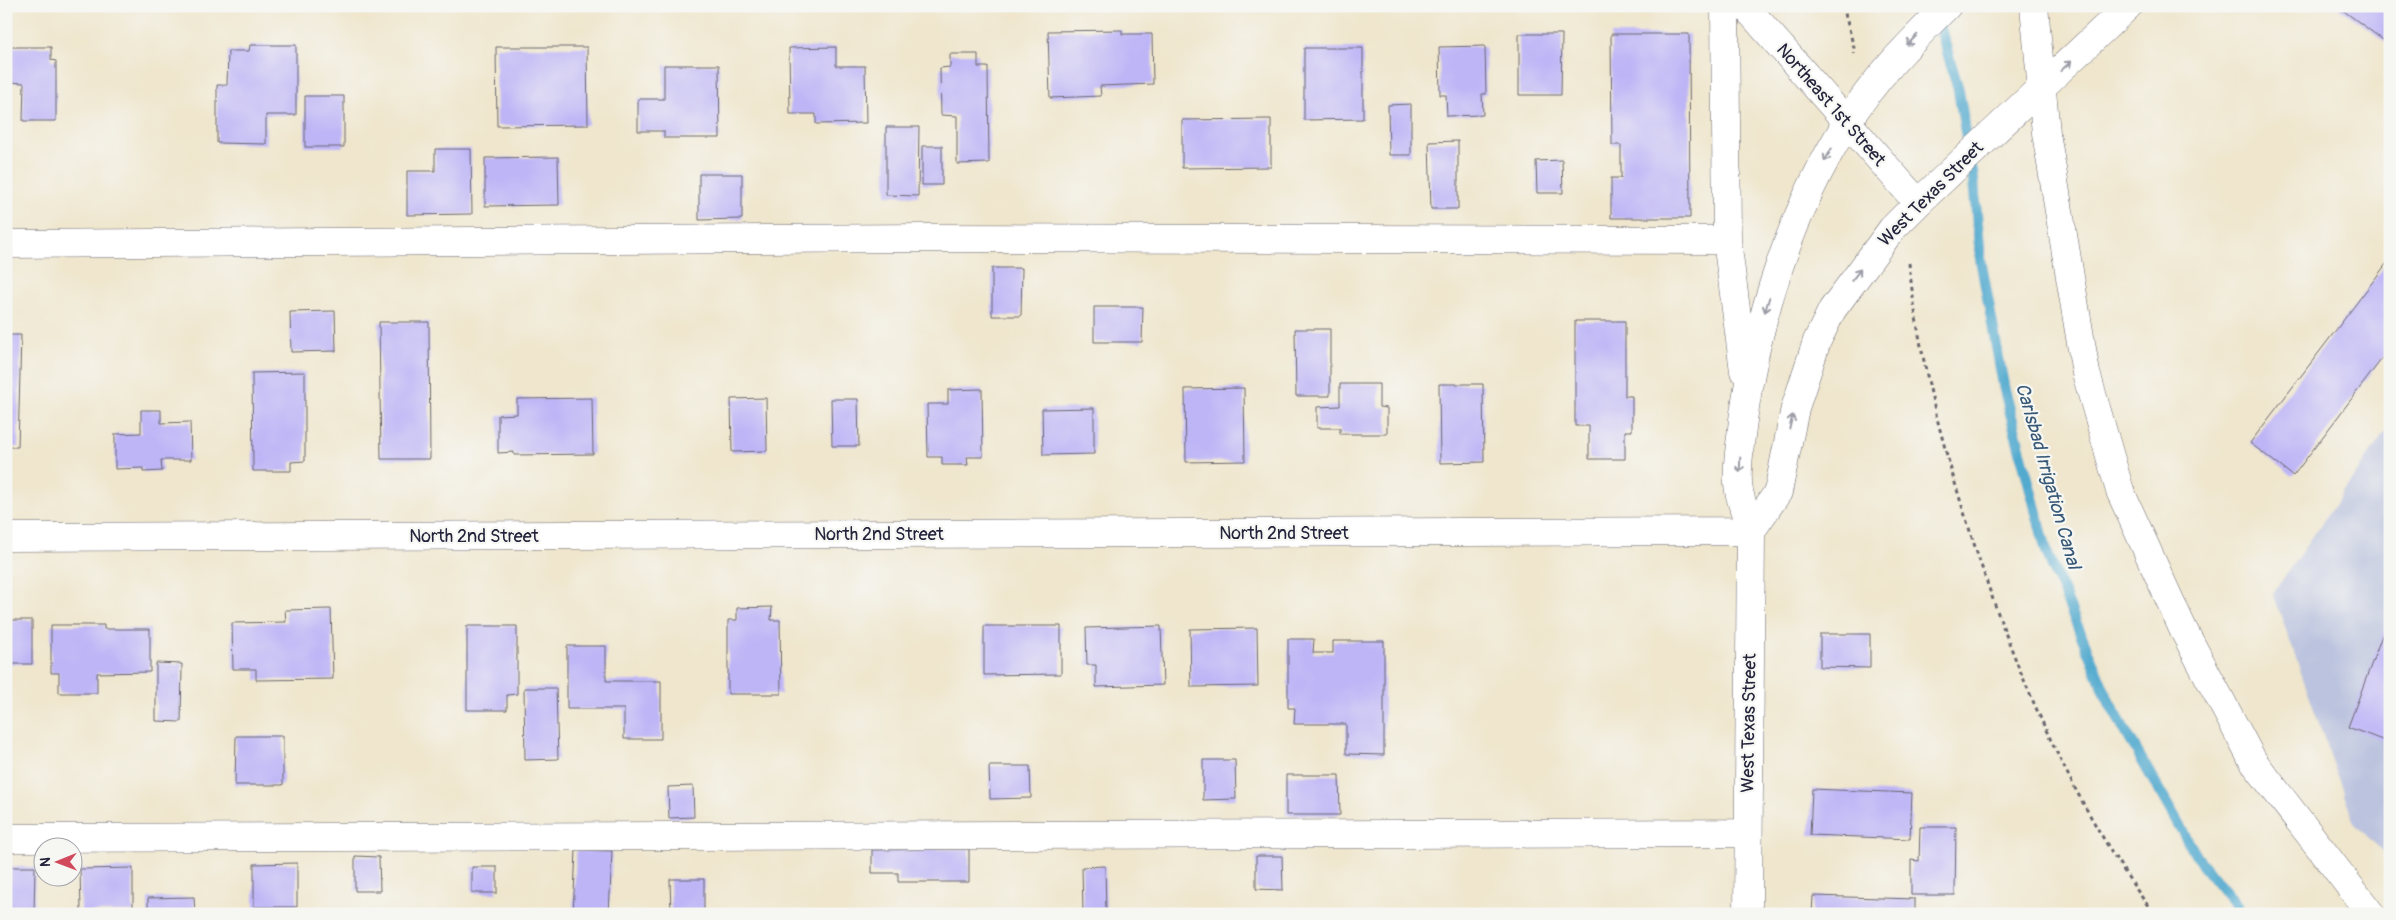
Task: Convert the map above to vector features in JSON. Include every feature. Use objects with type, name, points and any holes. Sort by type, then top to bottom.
[{"type":"street","points":[[1724,6],[1728,240],[1747,394]]},
{"type":"street","name":"Northeast 1st Street","points":[[1745,6],[1846,124],[1918,203]]},
{"type":"street","name":"West Texas Street","points":[[1748,914],[1751,531],[1739,490],[1740,440],[1747,394],[1766,306],[1786,246],[1825,161],[1846,124],[1873,84],[1908,44],[1947,6]]},
{"type":"street","points":[[2034,6],[2046,133],[2086,373],[2120,491],[2184,629],[2253,761],[2371,914]]},
{"type":"street","name":"West Texas Street","points":[[1751,531],[1778,492],[1795,408],[1817,341],[1832,310],[1892,229],[2128,6]]},
{"type":"street","points":[[6,244],[916,238],[1728,240]]},
{"type":"street","name":"North 2nd Street","points":[[6,538],[1751,531]]},
{"type":"street","points":[[6,838],[1748,833]]},
{"type":"path","points":[[1910,255],[1909,264],[1922,360],[1947,459],[1981,566],[2028,693],[2085,806],[2154,914]]},
{"type":"shaded area","points":[[2390,425],[2390,859],[2354,823],[2273,593]]},
{"type":"building","points":[[2337,6],[2390,6],[2390,45]]},
{"type":"building","points":[[1122,30],[1122,34],[1152,34],[1153,84],[1100,86],[1101,96],[1050,98],[1048,31]]},
{"type":"building","points":[[1519,34],[1562,34],[1561,95],[1519,95]]},
{"type":"building","points":[[1611,34],[1689,34],[1690,218],[1611,218],[1611,178],[1621,178],[1621,145],[1612,145]]},
{"type":"building","points":[[250,45],[296,45],[296,115],[266,115],[266,144],[217,143],[217,85],[227,85],[228,51],[249,51]]},
{"type":"building","points":[[1485,46],[1486,94],[1482,94],[1483,115],[1447,116],[1446,95],[1440,95],[1439,47]]},
{"type":"building","points":[[6,47],[51,47],[51,60],[56,61],[56,121],[23,121],[24,83],[6,82]]},
{"type":"building","points":[[496,47],[587,47],[588,125],[497,126]]},
{"type":"building","points":[[836,47],[836,66],[865,66],[866,123],[816,124],[816,114],[790,114],[789,48]]},
{"type":"building","points":[[1304,48],[1363,48],[1363,119],[1304,120]]},
{"type":"building","points":[[950,54],[978,54],[978,67],[988,67],[989,163],[957,164],[957,116],[941,115],[940,68],[950,67]]},
{"type":"building","points":[[664,65],[719,65],[720,138],[664,138],[664,131],[638,131],[638,99],[664,99]]},
{"type":"building","points":[[305,96],[344,96],[344,147],[305,147]]},
{"type":"building","points":[[1411,104],[1411,155],[1389,155],[1388,105]]},
{"type":"building","points":[[1271,119],[1271,167],[1182,168],[1182,120]]},
{"type":"building","points":[[886,127],[919,127],[918,196],[886,195]]},
{"type":"building","points":[[1458,141],[1458,209],[1431,209],[1429,142]]},
{"type":"building","points":[[922,146],[942,146],[942,185],[922,185]]},
{"type":"building","points":[[435,149],[471,149],[472,214],[407,215],[407,171],[435,171]]},
{"type":"building","points":[[558,157],[559,205],[485,206],[485,158]]},
{"type":"building","points":[[1562,160],[1563,193],[1537,193],[1536,161]]},
{"type":"building","points":[[699,174],[742,174],[742,219],[699,220]]},
{"type":"building","points":[[2390,259],[2390,348],[2293,476],[2250,443]]},
{"type":"building","points":[[992,268],[1022,268],[1021,316],[992,316]]},
{"type":"building","points":[[1094,307],[1143,307],[1142,342],[1094,342]]},
{"type":"building","points":[[335,311],[336,351],[291,352],[290,312]]},
{"type":"building","points":[[1575,321],[1625,321],[1625,396],[1632,396],[1632,431],[1625,431],[1625,459],[1589,459],[1589,426],[1575,426]]},
{"type":"building","points":[[379,322],[429,322],[430,459],[381,459]]},
{"type":"building","points":[[1295,329],[1330,329],[1330,396],[1296,396]]},
{"type":"building","points":[[6,335],[21,335],[18,447],[6,447]]},
{"type":"building","points":[[305,372],[305,461],[291,462],[291,471],[253,471],[252,373]]},
{"type":"building","points":[[1340,384],[1379,384],[1379,407],[1387,408],[1387,434],[1340,434],[1340,428],[1317,428],[1317,407],[1340,406]]},
{"type":"building","points":[[1439,384],[1483,384],[1484,462],[1440,463]]},
{"type":"building","points":[[1244,388],[1245,461],[1186,462],[1185,389]]},
{"type":"building","points":[[982,389],[983,457],[967,457],[968,465],[942,465],[942,457],[928,457],[927,404],[948,404],[948,390]]},
{"type":"building","points":[[592,398],[593,454],[514,455],[514,452],[498,453],[498,415],[517,414],[517,399]]},
{"type":"building","points":[[766,398],[767,451],[732,452],[731,399]]},
{"type":"building","points":[[831,399],[858,399],[859,446],[832,446]]},
{"type":"building","points":[[1094,408],[1094,454],[1043,455],[1042,409]]},
{"type":"building","points":[[141,410],[161,410],[161,423],[190,422],[191,460],[161,460],[162,471],[143,472],[143,468],[115,469],[115,434],[141,433]]},
{"type":"building","points":[[772,607],[771,620],[780,620],[781,694],[728,694],[728,620],[737,620],[737,608]]},
{"type":"building","points":[[331,609],[333,679],[256,680],[256,669],[233,669],[232,623],[286,622],[285,610]]},
{"type":"building","points":[[2390,614],[2390,743],[2348,727]]},
{"type":"building","points":[[6,620],[32,620],[32,664],[6,664]]},
{"type":"building","points":[[51,625],[104,625],[104,629],[150,629],[150,672],[97,673],[97,693],[59,693],[59,673],[51,673]]},
{"type":"building","points":[[467,626],[517,626],[517,694],[507,695],[507,710],[467,710]]},
{"type":"building","points":[[984,626],[1061,626],[1061,674],[984,675]]},
{"type":"building","points":[[1161,626],[1163,685],[1096,687],[1096,665],[1087,665],[1086,628]]},
{"type":"building","points":[[1257,628],[1258,686],[1191,687],[1190,629]]},
{"type":"building","points":[[1820,634],[1870,634],[1870,668],[1820,667]]},
{"type":"building","points":[[1288,639],[1314,639],[1313,653],[1333,653],[1333,641],[1384,641],[1384,755],[1346,754],[1346,724],[1294,724],[1295,708],[1288,708]]},
{"type":"building","points":[[567,646],[606,646],[606,681],[661,681],[661,739],[624,739],[624,709],[567,709]]},
{"type":"building","points":[[156,663],[182,664],[181,722],[156,721]]},
{"type":"building","points":[[524,688],[556,688],[558,759],[525,760]]},
{"type":"building","points":[[236,736],[283,736],[283,785],[235,785]]},
{"type":"building","points":[[1203,760],[1235,760],[1236,799],[1203,800]]},
{"type":"building","points":[[989,766],[1030,766],[1031,798],[990,799]]},
{"type":"building","points":[[1286,775],[1339,775],[1340,815],[1286,815]]},
{"type":"building","points":[[693,786],[694,817],[669,818],[668,787]]},
{"type":"building","points":[[1812,789],[1912,793],[1910,839],[1810,835]]},
{"type":"building","points":[[1920,827],[1956,827],[1955,895],[1911,895],[1911,860],[1919,861]]},
{"type":"building","points":[[969,849],[969,882],[898,882],[898,873],[872,873],[872,850]]},
{"type":"building","points":[[576,850],[612,851],[609,914],[573,914]]},
{"type":"building","points":[[355,856],[379,857],[380,891],[355,891]]},
{"type":"building","points":[[1256,856],[1282,856],[1283,890],[1256,889]]},
{"type":"building","points":[[297,863],[297,907],[254,907],[254,864]]},
{"type":"building","points":[[1105,866],[1106,914],[1083,914],[1082,867]]},
{"type":"building","points":[[6,867],[32,867],[32,888],[35,888],[34,914],[6,914]]},
{"type":"building","points":[[472,867],[497,867],[497,893],[472,893]]},
{"type":"building","points":[[133,868],[133,912],[81,912],[82,869]]},
{"type":"building","points":[[670,879],[704,879],[704,914],[671,914]]},
{"type":"building","points":[[1813,896],[1915,899],[1915,914],[1812,914]]},
{"type":"building","points":[[194,897],[195,914],[148,914],[148,898]]},
{"type":"waterway","name":"Carlsbad Irrigation Canal","points":[[1937,17],[1958,88],[1973,175],[1981,262],[2004,388],[2047,553],[2110,704],[2197,857],[2243,914]]}]
